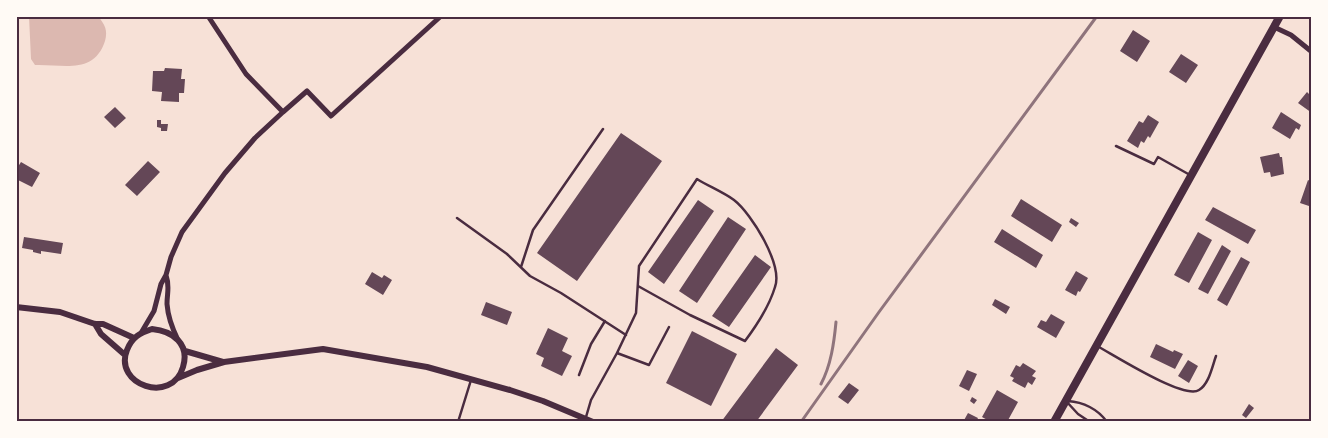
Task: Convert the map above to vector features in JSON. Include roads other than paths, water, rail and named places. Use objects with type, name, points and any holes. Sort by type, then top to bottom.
[{"type":"main road","points":[[1054,422],[1280,16]]},
{"type":"street","points":[[208,16],[246,74],[283,112]]},
{"type":"street","points":[[141,333],[154,311],[170,257],[182,232],[208,195],[255,138],[307,91],[331,116],[441,16]]},
{"type":"street","points":[[1274,27],[1291,35],[1312,52]]},
{"type":"street","points":[[166,275],[169,284],[167,303],[169,320],[185,351],[182,371],[178,378]]},
{"type":"street","points":[[16,306],[60,312],[95,324],[103,324],[134,338]]},
{"type":"street","points":[[95,324],[101,334],[125,355]]},
{"type":"street","points":[[178,340],[165,330],[152,329],[141,333],[129,344],[125,355],[128,374],[138,383],[146,386],[154,388],[163,387],[197,370],[224,362],[323,350],[427,367],[543,401],[593,422]]},
{"type":"street","points":[[185,351],[224,362]]},
{"type":"lane","points":[[521,267],[533,230],[603,129]]},
{"type":"lane","points":[[1116,146],[1154,164],[1158,157],[1191,175]]},
{"type":"lane","points":[[585,418],[591,400],[617,353],[636,313],[639,266],[697,179],[734,200],[754,223],[773,259],[776,271],[776,286],[759,323],[745,341],[690,316],[638,286]]},
{"type":"lane","points":[[456,218],[507,254],[530,276],[561,293],[626,335]]},
{"type":"lane","points":[[578,375],[591,344],[605,321]]},
{"type":"lane","points":[[617,353],[649,365],[669,327]]},
{"type":"lane","points":[[1096,346],[1172,388],[1190,393],[1198,391],[1205,383],[1216,356]]},
{"type":"lane","points":[[458,422],[471,380]]},
{"type":"lane","points":[[1065,400],[1078,414],[1090,422]]},
{"type":"lane","points":[[1065,400],[1082,402],[1104,417],[1107,422]]},
{"type":"railway","points":[[801,422],[879,312],[1097,16]]},
{"type":"railway","points":[[821,384],[830,362],[836,322]]}]
